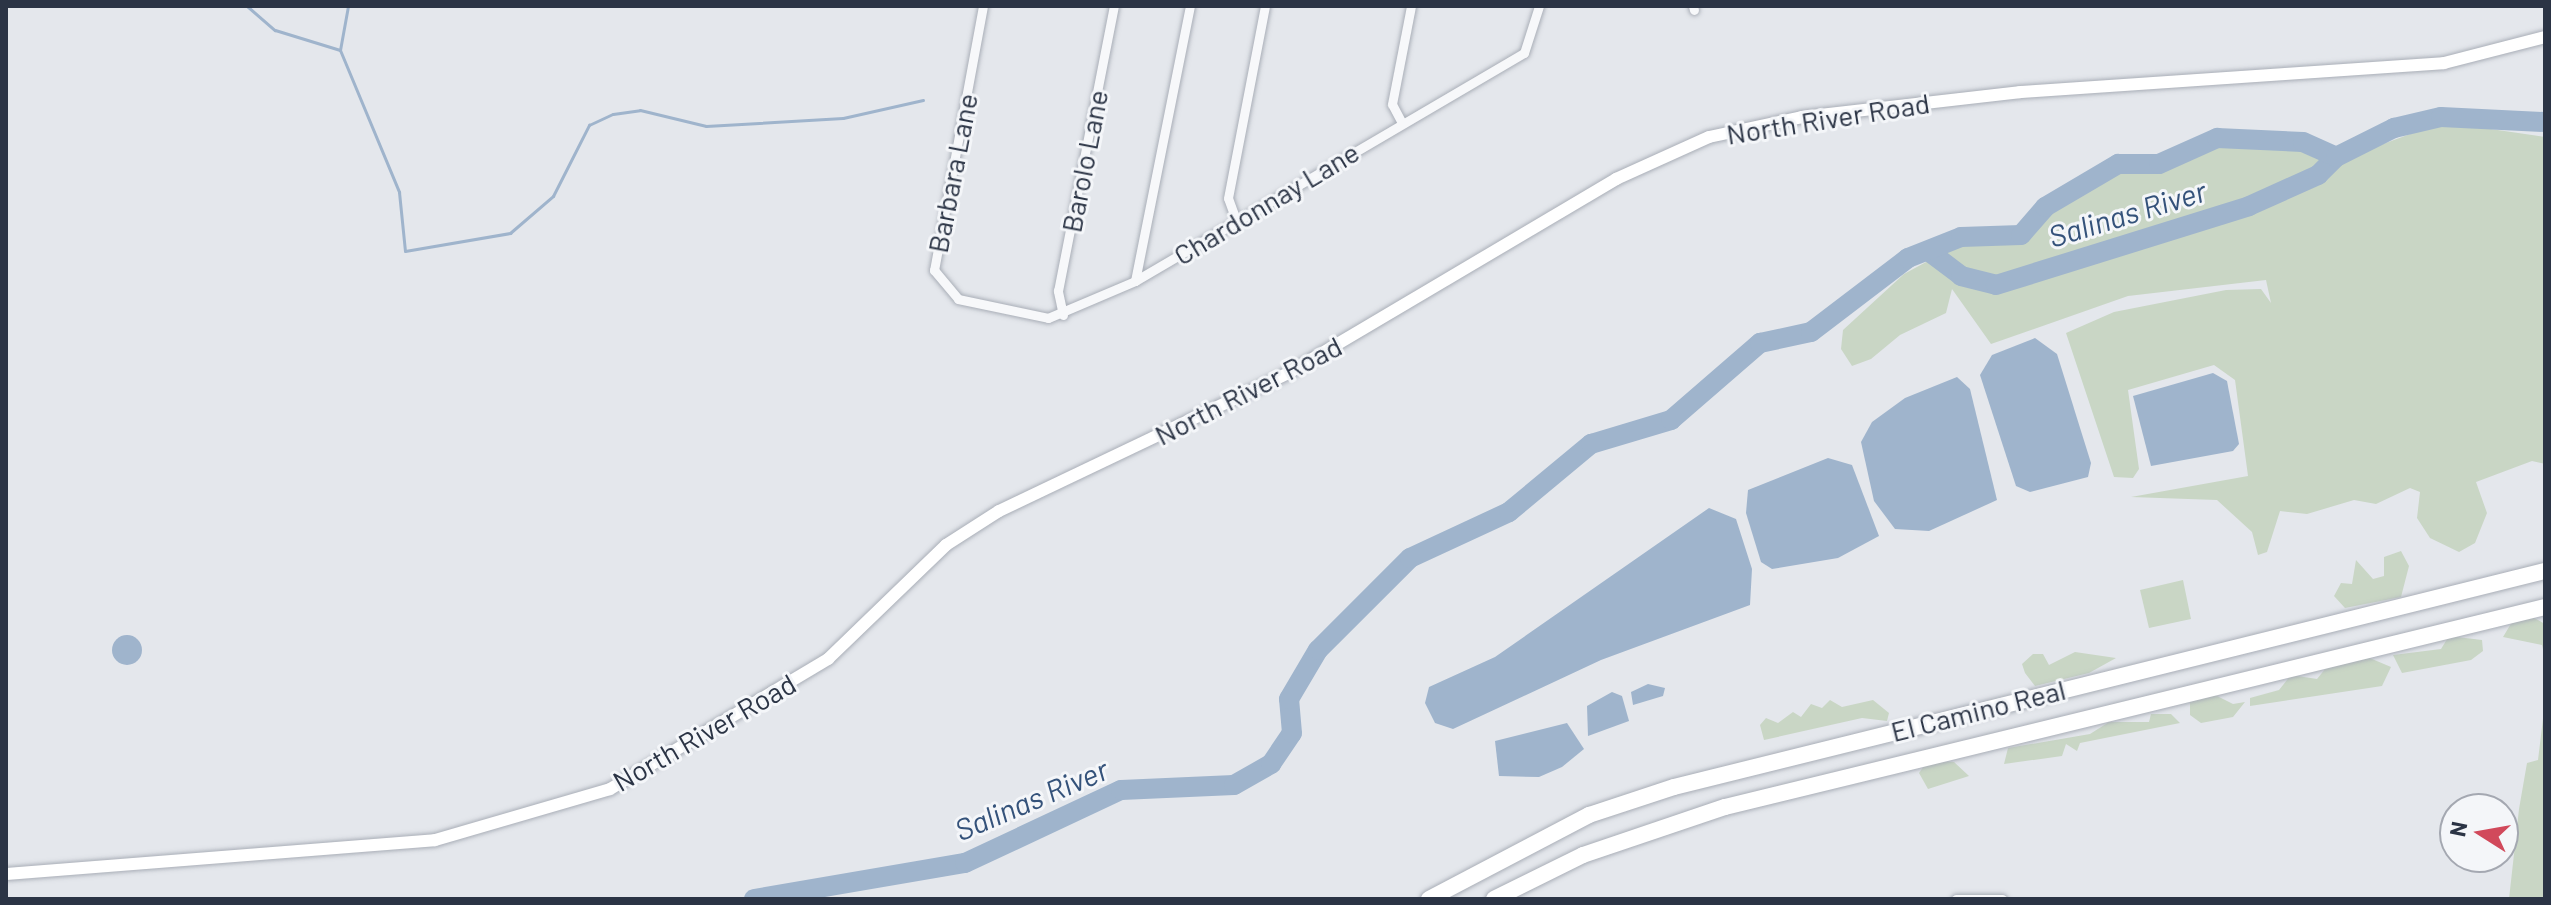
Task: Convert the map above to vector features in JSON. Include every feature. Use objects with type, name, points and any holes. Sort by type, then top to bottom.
[{"type":"highway","name":"El Camino Real","points":[[1429,899],[1589,815],[1674,787],[2545,571]]},
{"type":"highway","name":"El Camino Real","points":[[1494,899],[1583,855],[1725,807],[2545,607]]},
{"type":"main road","name":"North River Road","points":[[6,874],[435,840],[610,789],[828,659],[946,545],[999,511],[1262,387],[1616,179],[1709,137],[1802,117],[2020,92],[2444,63],[2545,37]]},
{"type":"street","name":"Barbara Lane","points":[[983,6],[934,270],[958,299],[1063,315]]},
{"type":"street","name":"Barolo Lane","points":[[1063,315],[1058,291],[1114,6]]},
{"type":"street","points":[[1135,281],[1190,6]]},
{"type":"street","points":[[1236,220],[1228,198],[1265,6]]},
{"type":"street","points":[[1402,123],[1392,104],[1411,6]]},
{"type":"street","name":"Chardonnay Lane","points":[[1063,315],[1135,281],[1529,46],[1539,6]]},
{"type":"street","points":[[1956,899],[2002,899]]},
{"type":"green space","points":[[2443,122],[2545,137],[2545,464],[2532,461],[2476,482],[2487,513],[2475,543],[2459,552],[2430,538],[2417,518],[2420,492],[2410,488],[2376,504],[2354,500],[2307,514],[2280,511],[2267,552],[2258,555],[2252,532],[2217,500],[2131,497],[2248,476],[2235,380],[2214,365],[2128,390],[2139,469],[2133,478],[2114,477],[2066,333],[2114,312],[2226,290],[2261,289],[2271,303],[2266,280],[2128,296],[1991,344],[1952,289],[1946,313],[1900,335],[1871,359],[1852,366],[1841,349],[1843,330],[1904,274],[1963,242],[2025,238],[2048,213],[2122,169],[2168,165],[2235,142],[2312,151],[2334,162]]},
{"type":"green space","points":[[2401,551],[2409,566],[2401,597],[2345,608],[2334,596],[2341,583],[2352,584],[2356,560],[2373,579],[2384,576],[2384,557]]},
{"type":"green space","points":[[2183,580],[2191,619],[2149,628],[2140,590]]},
{"type":"green space","points":[[2529,615],[2545,624],[2545,658],[2542,645],[2503,637],[2515,617]]},
{"type":"green space","points":[[2449,636],[2482,640],[2483,651],[2471,660],[2402,673],[2393,655],[2441,649]]},
{"type":"green space","points":[[2075,652],[2116,658],[2089,673],[2035,686],[2022,664],[2033,654],[2043,654],[2049,665]]},
{"type":"green space","points":[[2365,656],[2391,667],[2382,686],[2250,706],[2250,698],[2279,690],[2291,675],[2317,679],[2330,663]]},
{"type":"green space","points":[[2211,693],[2233,704],[2245,702],[2233,717],[2201,723],[2190,715],[2190,701]]},
{"type":"green space","points":[[1830,700],[1842,707],[1873,700],[1889,713],[1887,721],[1862,718],[1764,740],[1760,725],[1766,718],[1778,723],[1793,712],[1801,717],[1811,704],[1822,708]]},
{"type":"green space","points":[[2545,702],[2545,899],[2509,899],[2512,873],[2519,873],[2519,809],[2527,763],[2538,760]]},
{"type":"green space","points":[[2151,714],[2171,714],[2180,723],[2080,743],[2077,751],[2066,744],[2062,756],[2004,764],[2008,748],[2090,734],[2109,722],[2149,722]]},
{"type":"green space","points":[[1928,760],[1954,762],[1969,776],[1928,789],[1919,773]]},
{"type":"water","points":[[2035,338],[2057,354],[2091,463],[2088,477],[2030,492],[2016,486],[1980,375],[1992,355]]},
{"type":"water","points":[[2213,373],[2227,381],[2239,444],[2233,451],[2151,466],[2133,396]]},
{"type":"water","points":[[1957,377],[1970,389],[1997,500],[1929,531],[1895,529],[1874,501],[1861,442],[1872,422],[1905,398]]},
{"type":"water","points":[[1828,458],[1852,465],[1879,536],[1838,558],[1772,569],[1761,562],[1746,513],[1748,490]]},
{"type":"water","points":[[1709,508],[1736,519],[1752,569],[1750,605],[1601,660],[1453,729],[1435,723],[1425,703],[1429,687],[1495,657]]},
{"type":"water","points":[[127,635],[138,639],[142,650],[138,661],[127,665],[116,661],[112,650],[116,639]]},
{"type":"water","points":[[1648,684],[1665,688],[1663,696],[1633,705],[1631,692]]},
{"type":"water","points":[[1612,692],[1622,696],[1629,721],[1588,736],[1587,706]]},
{"type":"water","points":[[1567,723],[1584,749],[1562,767],[1539,777],[1499,776],[1495,741]]},
{"type":"waterway","points":[[247,6],[275,30],[340,50]]},
{"type":"waterway","points":[[348,6],[340,50],[399,192],[405,251],[510,233],[553,196],[589,125],[613,114],[640,110],[706,126],[843,118],[923,100]]},
{"type":"waterway","name":"Salinas River","points":[[754,899],[965,863],[1121,790],[1234,785],[1271,764],[1292,733],[1289,699],[1318,650],[1410,558],[1509,512],[1591,444],[1671,420],[1760,343],[1811,332],[1908,258],[1961,237],[2021,235],[2045,207],[2118,164],[2159,164],[2217,138],[2303,142],[2336,157],[2394,128],[2441,117],[2545,122]]},
{"type":"waterway","name":"Salinas River","points":[[1931,253],[1961,276],[1996,285],[2249,206],[2318,175],[2336,157]]}]
